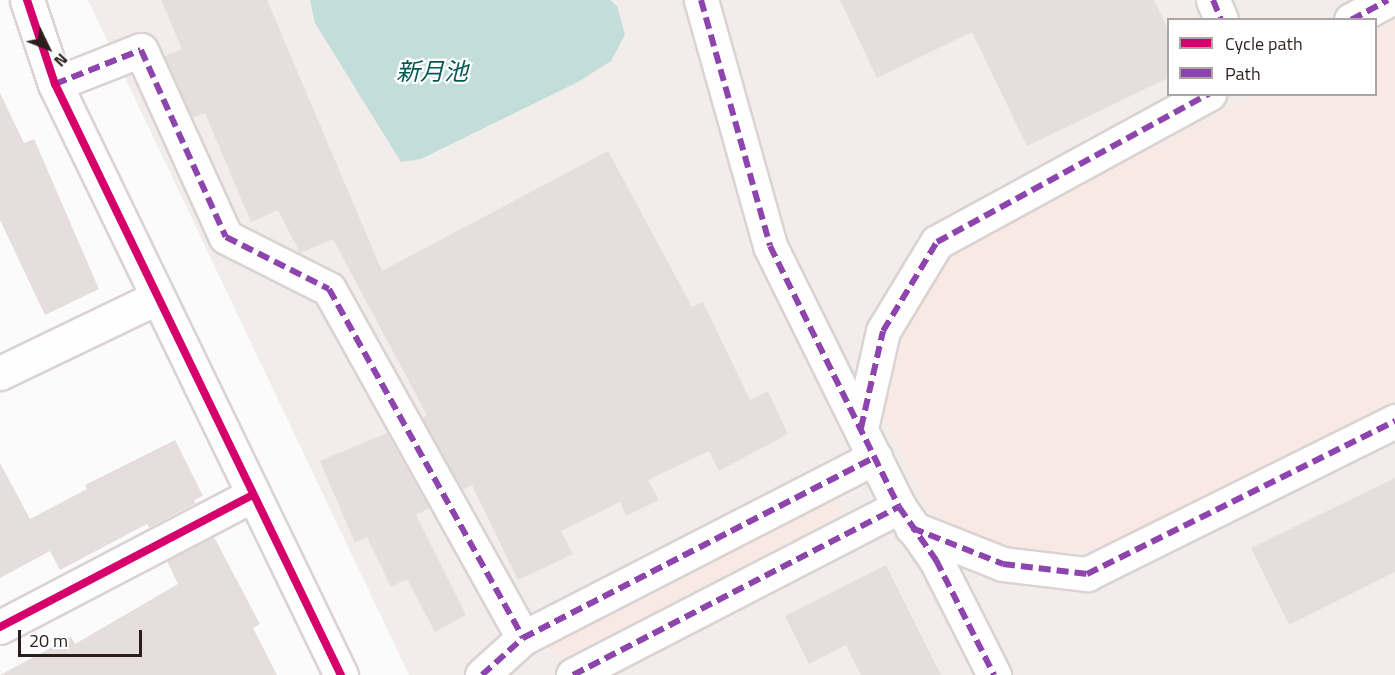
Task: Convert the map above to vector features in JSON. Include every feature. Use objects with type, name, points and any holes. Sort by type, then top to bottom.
[{"type":"street","points":[[27,0],[55,84],[156,298],[341,675]]},
{"type":"street","points":[[701,0],[770,246],[905,518],[936,560],[994,675]]},
{"type":"street","points":[[1213,0],[1220,18]]},
{"type":"street","points":[[1355,18],[1388,0]]},
{"type":"street","points":[[55,84],[141,50],[226,237],[329,289],[522,638]]},
{"type":"street","points":[[861,428],[883,331],[937,242],[1205,96]]},
{"type":"street","points":[[0,373],[156,298]]},
{"type":"street","points":[[905,518],[1003,564],[1087,574],[1395,421]]},
{"type":"street","points":[[482,675],[522,638],[875,457]]},
{"type":"street","points":[[0,627],[253,495]]},
{"type":"street","points":[[573,675],[905,518]]},
{"type":"shaded area","points":[[88,0],[1395,0],[1395,675],[409,675]]},
{"type":"shaded area","points":[[1395,22],[1395,400],[1115,544],[1056,555],[1019,550],[969,533],[929,509],[881,411],[903,331],[932,277],[963,249],[1251,96],[1377,96],[1377,31]]},
{"type":"shaded area","points":[[832,494],[841,502],[841,513],[832,520],[573,653],[560,656],[550,648],[551,638]]},
{"type":"water","name":"新月池","points":[[310,0],[610,0],[617,6],[625,35],[611,61],[578,82],[421,159],[401,162],[315,23]]},
{"type":"building","points":[[161,0],[267,0],[382,271],[608,151],[692,307],[703,302],[750,400],[768,391],[788,434],[719,471],[709,451],[648,480],[659,500],[626,516],[620,502],[561,531],[573,554],[518,580],[472,485],[462,490],[422,418],[427,415],[333,239],[300,253],[278,210],[251,222],[205,113],[192,118],[165,56],[182,49]]},
{"type":"building","points":[[840,0],[1154,0],[1167,27],[1167,78],[1027,146],[972,32],[877,78]]},
{"type":"building","points":[[0,93],[24,143],[34,139],[99,289],[45,315],[0,220]]},
{"type":"building","points":[[387,433],[429,508],[416,515],[466,615],[435,632],[407,579],[391,587],[367,537],[355,543],[320,461]]},
{"type":"building","points":[[175,440],[203,496],[194,500],[196,503],[149,528],[147,524],[60,570],[50,551],[0,578],[0,463],[30,519],[87,489],[85,485]]},
{"type":"building","points":[[1395,478],[1395,572],[1289,625],[1251,548]]},
{"type":"building","points":[[214,537],[260,624],[253,628],[277,675],[0,675],[71,637],[75,644],[178,584],[167,561]]},
{"type":"building","points":[[886,565],[941,675],[861,675],[846,645],[809,664],[785,616]]},
{"type":"marked path","points":[[701,0],[770,246],[899,507],[936,560],[994,675]]},
{"type":"marked path","points":[[1213,0],[1220,18]]},
{"type":"marked path","points":[[1355,18],[1388,0]]},
{"type":"marked path","points":[[55,84],[141,50],[226,237],[329,289],[523,638]]},
{"type":"marked path","points":[[861,428],[883,331],[937,242],[1205,96]]},
{"type":"marked path","points":[[912,528],[1003,564],[1087,574],[1395,421]]},
{"type":"marked path","points":[[482,675],[523,638],[875,457]]},
{"type":"marked path","points":[[573,675],[899,507]]},
{"type":"cycle path","points":[[27,0],[55,84],[341,675]]},
{"type":"cycle path","points":[[0,627],[253,495]]}]
